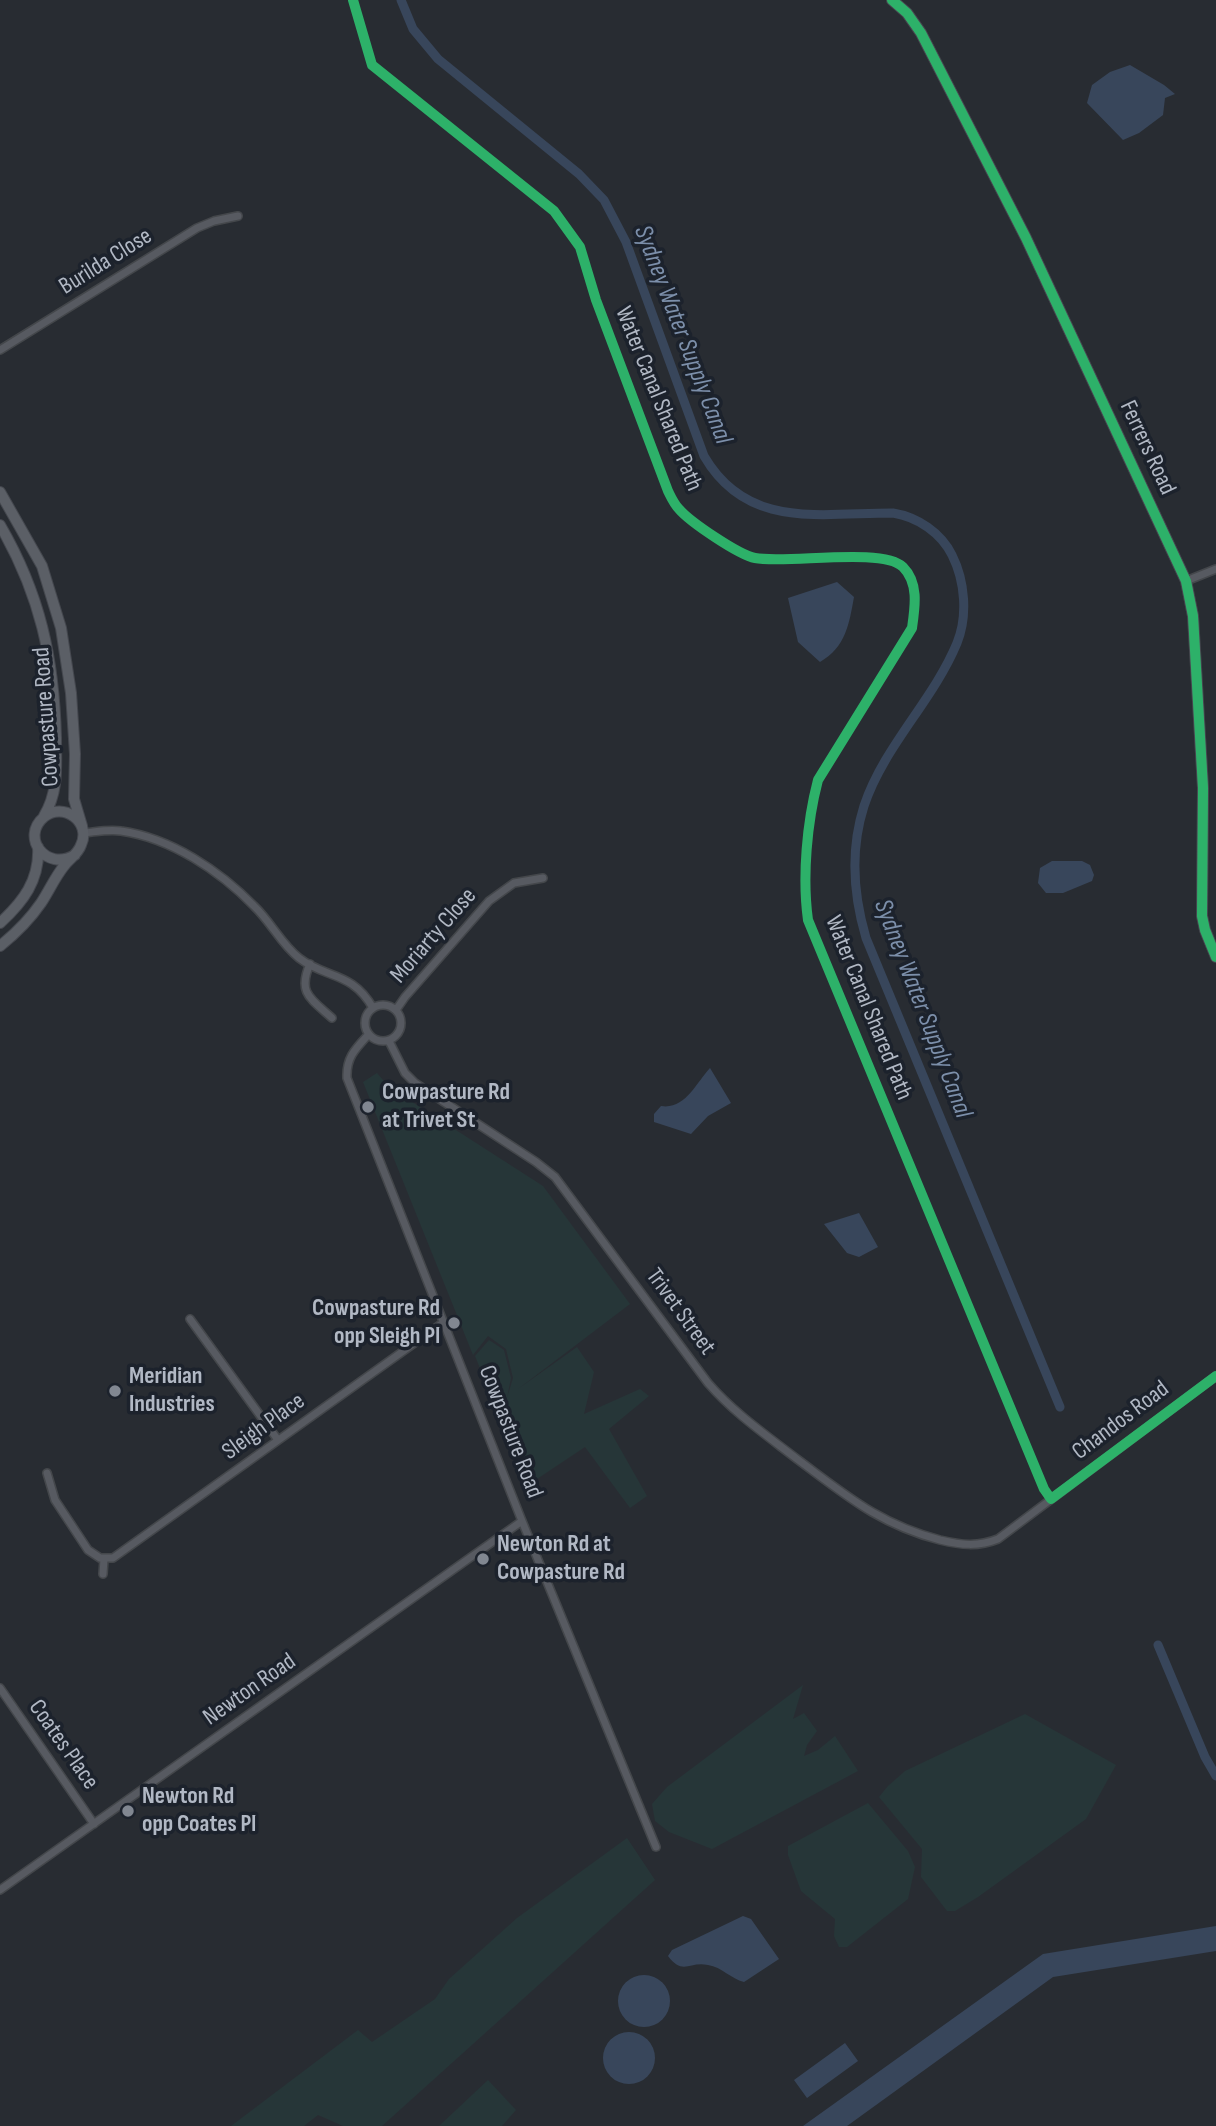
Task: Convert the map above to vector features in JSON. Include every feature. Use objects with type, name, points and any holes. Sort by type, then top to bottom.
[{"type":"street","name":"Ferrers Road","points":[[892,0],[907,13],[921,33],[1026,238],[1186,581],[1193,616],[1203,788],[1202,916],[1216,957]]},
{"type":"street","name":"Burilda Close","points":[[0,350],[197,228],[238,216]]},
{"type":"street","name":"Cowpasture Road","points":[[0,492],[42,566],[61,628],[71,693],[75,754],[74,799],[83,829]]},
{"type":"street","name":"Cowpasture Road","points":[[0,525],[25,571],[35,597],[52,672],[57,782],[52,803],[44,816]]},
{"type":"street","points":[[1186,581],[1216,569]]},
{"type":"street","points":[[0,923],[29,891],[37,870],[38,848],[35,834],[40,821],[44,816],[58,811],[78,820],[83,829],[81,847],[64,866],[30,917],[0,946]]},
{"type":"street","points":[[83,829],[137,835],[160,842],[208,867],[255,906],[286,946],[301,960],[352,984],[366,996],[373,1007]]},
{"type":"street","points":[[38,848],[54,860],[75,855]]},
{"type":"street","name":"Moriarty Close","points":[[396,1010],[489,901],[514,883],[542,878]]},
{"type":"street","points":[[310,964],[303,978],[305,989],[313,1001],[332,1018]]},
{"type":"street","points":[[385,1005],[396,1010],[400,1016],[401,1028],[389,1041],[378,1041],[368,1035],[364,1024],[365,1017],[373,1007],[385,1005]]},
{"type":"street","name":"Cowpasture Road","points":[[368,1035],[349,1058],[346,1066],[347,1078],[522,1521],[656,1847]]},
{"type":"street","name":"Trivet Street","points":[[389,1041],[405,1073],[415,1083],[537,1162],[555,1177],[708,1383],[743,1418],[857,1504],[883,1520],[951,1542],[970,1545],[985,1543]]},
{"type":"street","points":[[190,1319],[278,1440]]},
{"type":"street","name":"Sleigh Place","points":[[104,1559],[122,1553],[444,1322]]},
{"type":"street","name":"Chandos Road","points":[[985,1543],[1009,1533],[1216,1376]]},
{"type":"street","points":[[47,1473],[59,1508],[88,1550],[104,1559],[103,1574]]},
{"type":"street","name":"Newton Road","points":[[0,1890],[522,1521]]},
{"type":"street","name":"Coates Place","points":[[0,1688],[94,1824]]},
{"type":"shaded area","points":[[377,1073],[389,1087],[543,1186],[630,1304],[518,1389],[577,1347],[594,1372],[584,1414],[640,1389],[649,1396],[609,1429],[647,1496],[630,1508],[585,1447],[528,1485],[475,1356],[489,1340],[504,1350],[511,1378],[507,1398],[513,1378],[506,1349],[488,1336],[473,1355],[363,1082]]},
{"type":"shaded area","points":[[803,1685],[793,1719],[804,1713],[817,1731],[807,1745],[804,1756],[818,1750],[835,1736],[858,1771],[712,1849],[669,1832],[655,1821],[652,1804],[667,1787]]},
{"type":"shaded area","points":[[1025,1714],[1116,1765],[1086,1819],[978,1897],[955,1911],[947,1911],[921,1877],[922,1849],[879,1797],[905,1771]]},
{"type":"shaded area","points":[[868,1803],[908,1851],[915,1867],[908,1899],[847,1947],[839,1947],[834,1936],[835,1919],[801,1891],[788,1855],[788,1846]]},
{"type":"shaded area","points":[[627,1838],[655,1880],[382,2126],[343,2126],[318,2115],[304,2126],[231,2126],[358,2030],[372,2042],[435,1999],[449,1979],[517,1918]]},
{"type":"shaded area","points":[[488,2080],[516,2110],[502,2126],[439,2126]]},
{"type":"water","points":[[1130,65],[1175,94],[1165,98],[1163,115],[1139,133],[1123,140],[1087,103],[1092,85],[1110,72]]},
{"type":"water","points":[[837,582],[854,597],[850,616],[841,642],[820,662],[798,642],[788,598]]},
{"type":"water","points":[[1052,861],[1082,861],[1090,865],[1094,875],[1092,881],[1063,893],[1046,893],[1038,883],[1040,868]]},
{"type":"water","points":[[710,1068],[731,1103],[708,1116],[691,1134],[654,1122],[654,1114],[661,1106],[677,1104],[683,1100]]},
{"type":"water","points":[[859,1213],[878,1247],[859,1257],[847,1253],[824,1224]]},
{"type":"water","points":[[743,1916],[751,1919],[779,1959],[744,1982],[713,1966],[701,1964],[682,1967],[668,1956],[672,1950]]},
{"type":"water","points":[[1216,1926],[1216,1951],[1053,1977],[847,2126],[803,2126],[1043,1954]]},
{"type":"water","points":[[644,1975],[654,1977],[662,1983],[668,1991],[668,2011],[662,2019],[654,2025],[644,2027],[634,2025],[626,2019],[620,2011],[618,2001],[620,1991],[626,1983],[634,1977]]},
{"type":"water","points":[[629,2032],[639,2034],[647,2040],[653,2048],[653,2068],[647,2076],[639,2082],[629,2084],[619,2082],[611,2076],[605,2068],[603,2058],[605,2048],[611,2040],[619,2034]]},
{"type":"water","points":[[845,2043],[858,2061],[807,2098],[794,2080]]},
{"type":"waterway","name":"Sydney Water Supply Canal","points":[[401,0],[413,29],[438,59],[579,174],[604,200],[626,242],[704,456],[721,480],[741,496],[763,507],[787,512],[902,515],[928,527],[942,540],[952,555],[960,576],[964,599],[963,622],[947,664],[884,763],[864,806],[855,856],[858,905],[866,938],[1060,1407]]},
{"type":"waterway","name":"Sydney Water Supply Canal","points":[[1158,1645],[1205,1757],[1216,1776]]},
{"type":"cycle path","name":"Water Canal Shared Path","points":[[353,0],[372,65],[554,211],[580,247],[596,300],[668,491],[679,509],[715,537],[748,556],[769,559],[876,558],[892,561],[903,567],[912,580],[915,596],[912,628],[818,780],[807,850],[805,886],[808,920],[1044,1489],[1051,1499],[1216,1376]]},
{"type":"cycle path","points":[[892,0],[907,13],[921,33],[1026,238],[1186,581],[1193,616],[1203,788],[1202,916],[1216,957]]},
{"type":"place","name":"Cowpasture Rd at Trivet St","points":[[368,1107]]},
{"type":"place","name":"Cowpasture Rd opp Sleigh Pl","points":[[454,1323]]},
{"type":"place","name":"Meridian Industries","points":[[115,1391]]},
{"type":"place","name":"Newton Rd at Cowpasture Rd","points":[[483,1559]]},
{"type":"place","name":"Newton Rd opp Coates Pl","points":[[128,1811]]}]
